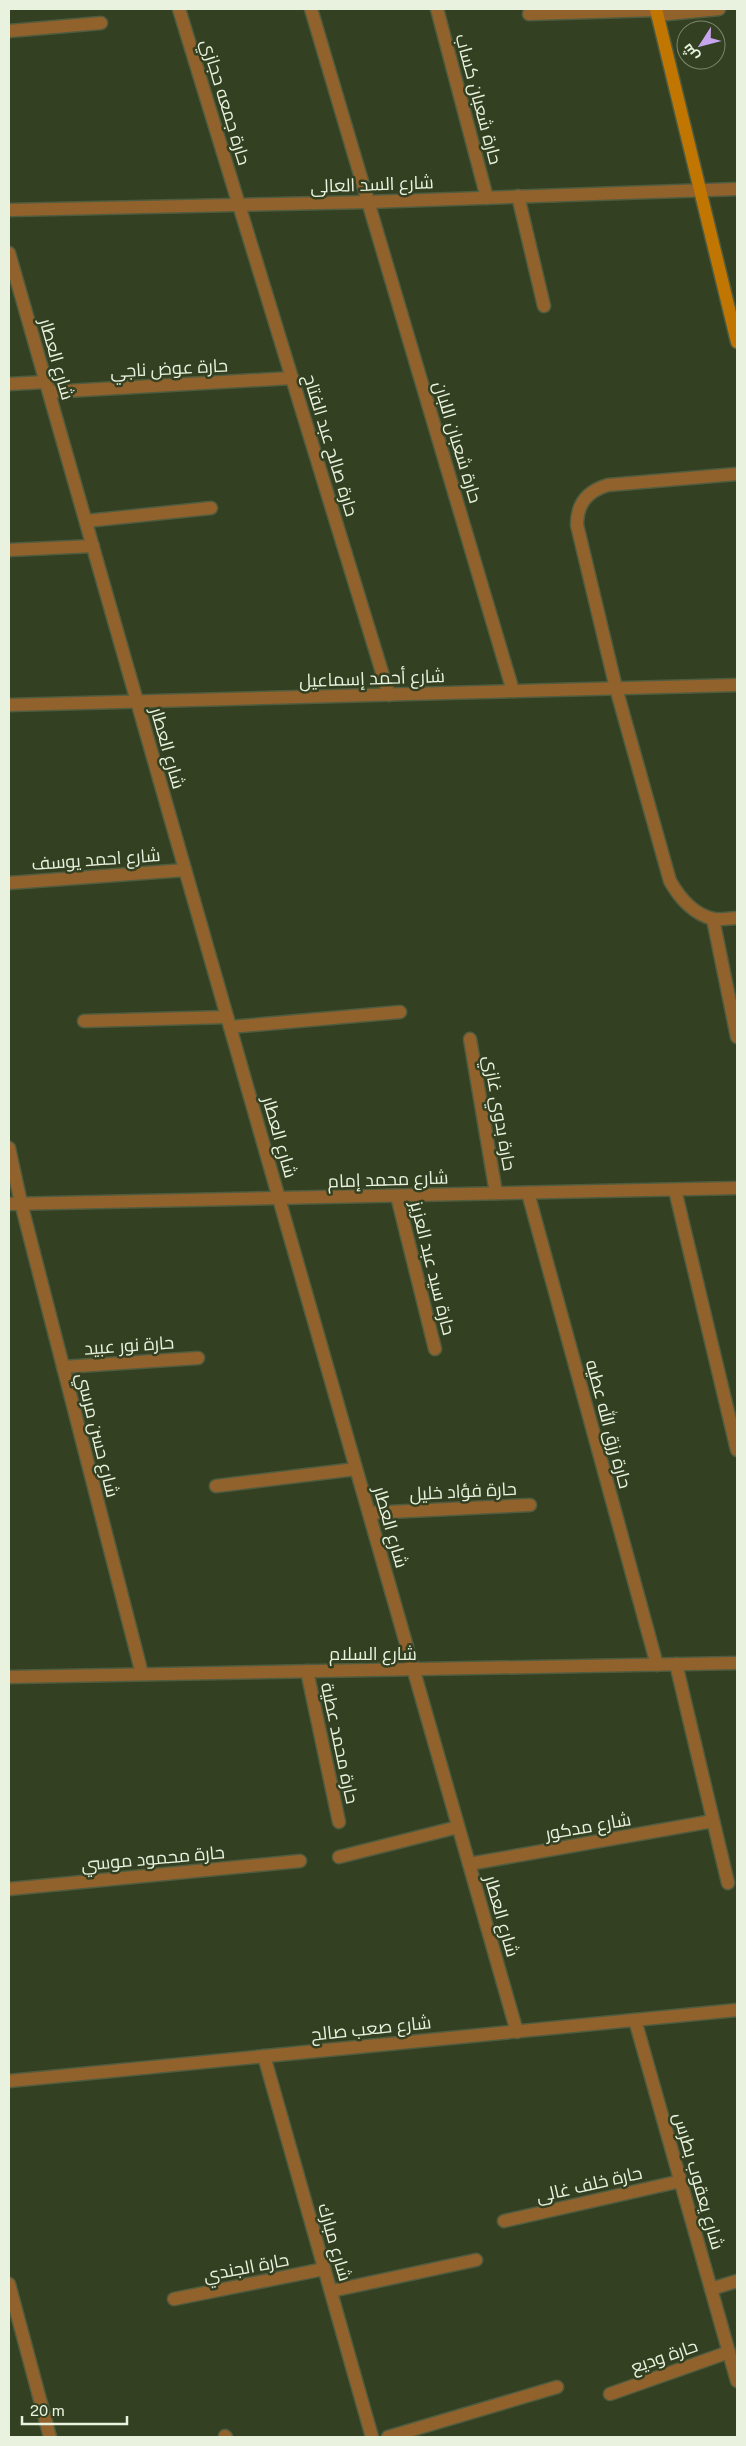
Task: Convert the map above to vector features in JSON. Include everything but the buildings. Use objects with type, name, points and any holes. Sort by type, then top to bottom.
[{"type":"main road","points":[[656,11],[737,342]]},
{"type":"street","name":"حارة جمعه حجازي","points":[[179,9],[239,205]]},
{"type":"street","name":"حارة شعبان اللبان","points":[[311,9],[513,691]]},
{"type":"street","name":"حارة شعبان كساب","points":[[437,9],[487,198]]},
{"type":"street","points":[[529,14],[719,9]]},
{"type":"street","points":[[9,31],[101,23]]},
{"type":"street","name":"شارع السد العالى","points":[[9,210],[368,202],[737,190]]},
{"type":"street","points":[[518,196],[544,306]]},
{"type":"street","name":"حارة صالح عبد الفتاح","points":[[239,205],[389,695]]},
{"type":"street","name":"شارع العطار","points":[[9,253],[517,2032]]},
{"type":"street","name":"حارة عوض ناجي","points":[[9,384],[47,387],[292,378]]},
{"type":"street","points":[[737,474],[608,484],[588,494],[577,514],[577,526],[616,688],[670,881],[688,905],[713,918],[737,918]]},
{"type":"street","points":[[86,521],[212,508]]},
{"type":"street","points":[[9,550],[93,546]]},
{"type":"street","name":"شارع أحمد إسماعيل","points":[[9,705],[737,685]]},
{"type":"street","name":"شارع احمد يوسف","points":[[9,883],[185,870]]},
{"type":"street","points":[[713,918],[737,1037]]},
{"type":"street","points":[[84,1022],[228,1022],[400,1012]]},
{"type":"street","name":"حارة بدوي غازي","points":[[470,1040],[496,1193]]},
{"type":"street","name":"شارع حسن مرسي","points":[[9,1148],[15,1204],[63,1367],[142,1674]]},
{"type":"street","name":"شارع محمد إمام","points":[[15,1204],[737,1188]]},
{"type":"street","points":[[675,1190],[737,1450]]},
{"type":"street","name":"حارة رزق الله عطيه","points":[[528,1193],[657,1665]]},
{"type":"street","name":"حارة سيد عبد العزيز","points":[[397,1196],[435,1349]]},
{"type":"street","name":"حارة نور عبيد","points":[[63,1367],[198,1358]]},
{"type":"street","points":[[216,1486],[356,1469]]},
{"type":"street","name":"حارة فؤاد خليل","points":[[369,1513],[530,1505]]},
{"type":"street","name":"شارع السلام","points":[[9,1678],[737,1663]]},
{"type":"street","points":[[676,1664],[728,1882]]},
{"type":"street","name":"حارة محمد عطية","points":[[308,1671],[339,1822]]},
{"type":"street","name":"شارع مدكور","points":[[469,1864],[714,1821]]},
{"type":"street","points":[[339,1857],[458,1828]]},
{"type":"street","name":"حارة محمود موسي","points":[[9,1889],[300,1861]]},
{"type":"street","name":"شارع صعب صالح","points":[[9,2081],[737,2010]]},
{"type":"street","name":"شارع يعقوب بطرس","points":[[635,2020],[737,2381]]},
{"type":"street","name":"شارع مبارك","points":[[264,2056],[372,2437]]},
{"type":"street","name":"حارة خلف غالى","points":[[504,2221],[681,2181]]},
{"type":"street","points":[[330,2291],[476,2260]]},
{"type":"street","name":"حارة الجندي","points":[[174,2299],[324,2269]]},
{"type":"street","points":[[711,2289],[737,2281]]},
{"type":"street","points":[[9,2284],[50,2437]]},
{"type":"street","name":"حارة وديع","points":[[610,2394],[729,2352]]},
{"type":"street","points":[[388,2437],[557,2387]]}]
